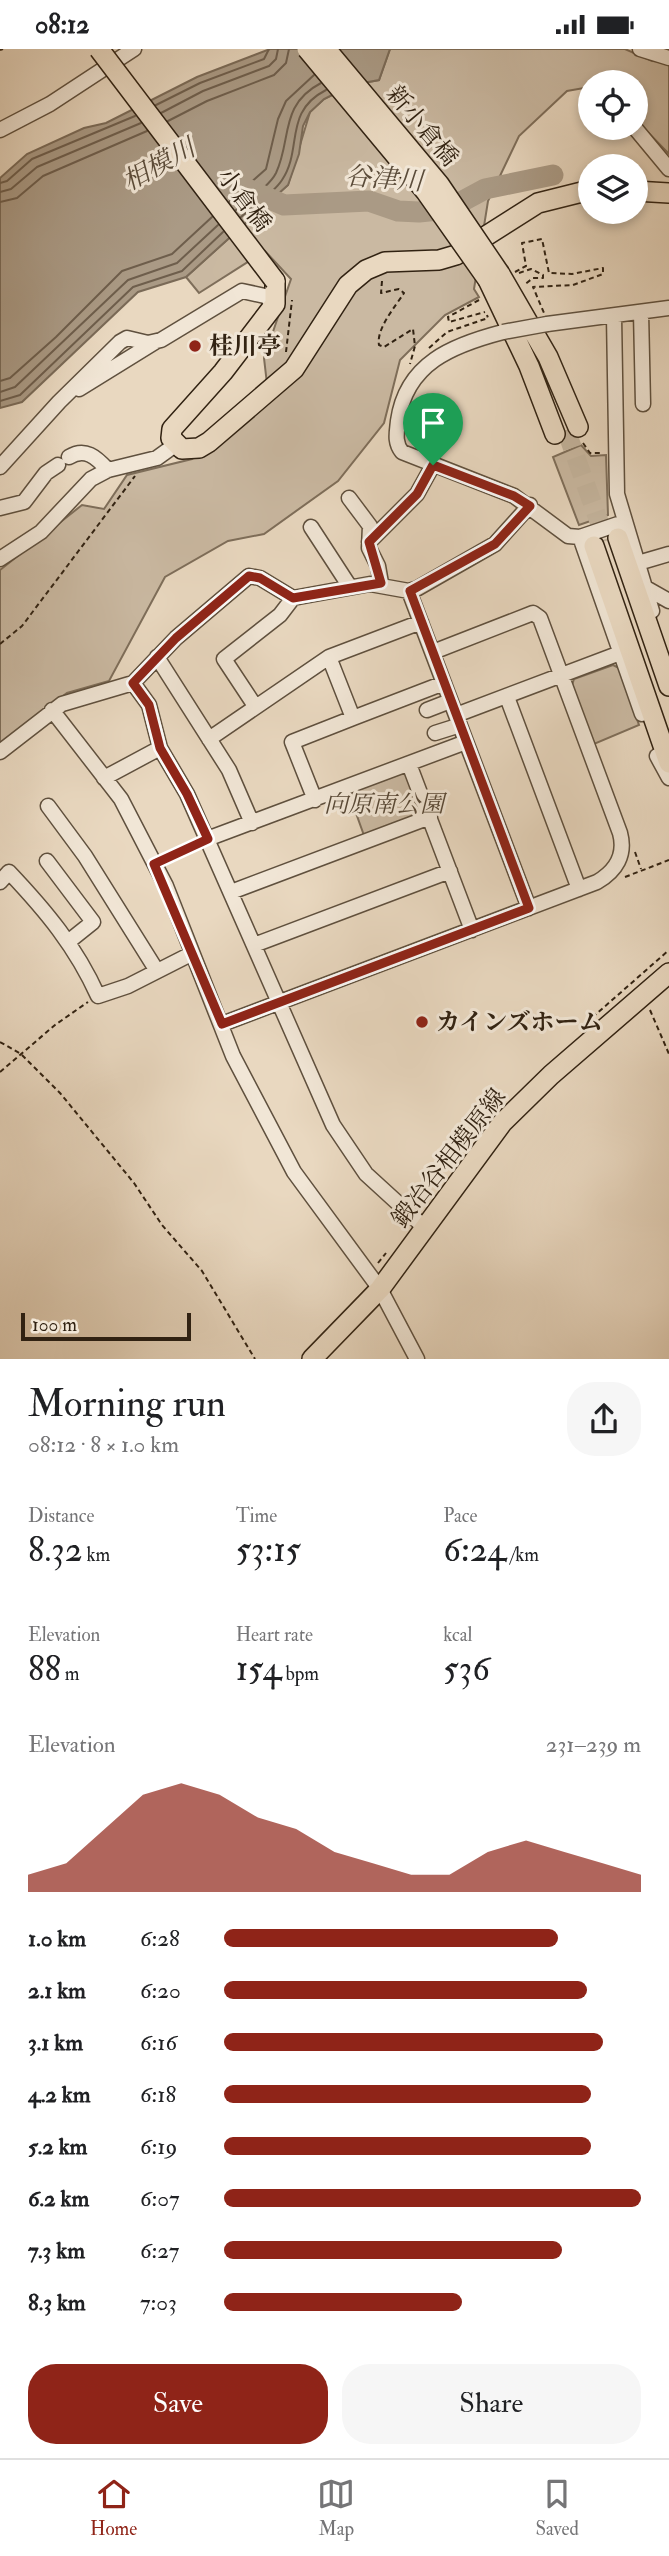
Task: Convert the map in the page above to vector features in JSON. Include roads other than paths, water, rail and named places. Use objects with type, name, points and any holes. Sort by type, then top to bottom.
[{"type":"main road","name":"小倉橋","points":[[99,49],[275,281],[283,302]]},
{"type":"main road","name":"新小倉橋","points":[[307,49],[496,281]]},
{"type":"main road","name":"新小倉橋","points":[[326,49],[439,184],[496,281]]},
{"type":"main road","points":[[283,302],[176,422],[172,438],[175,445],[182,449],[199,449],[282,382],[304,357],[348,285],[366,270],[386,263],[439,260],[456,255],[538,203],[578,191]]},
{"type":"main road","points":[[648,192],[669,193]]},
{"type":"main road","points":[[496,281],[548,357],[566,430],[539,362],[496,281]]},
{"type":"main road","points":[[604,537],[669,686]]},
{"type":"main road","points":[[604,537],[669,725]]},
{"type":"main road","points":[[604,537],[669,764]]},
{"type":"main road","name":"鍛冶谷相模原線","points":[[312,1359],[380,1289],[485,1144],[521,1103],[669,973]]},
{"type":"street","points":[[0,130],[50,104],[134,49]]},
{"type":"street","points":[[640,49],[669,58]]},
{"type":"street","points":[[645,140],[669,169]]},
{"type":"street","points":[[0,467],[59,402],[120,342],[127,338],[155,342],[242,292],[283,302]]},
{"type":"street","points":[[669,308],[614,316],[545,319],[449,349],[431,362],[403,395],[396,440],[398,447],[433,465],[514,496],[568,536],[604,537],[638,563],[669,661]]},
{"type":"street","points":[[641,312],[643,404]]},
{"type":"street","points":[[614,316],[616,484],[604,537],[620,653],[657,756],[669,778]]},
{"type":"street","points":[[0,558],[41,532],[91,478],[108,470],[146,461],[175,445]]},
{"type":"street","points":[[0,507],[24,502],[53,465],[79,451],[85,451],[108,470]]},
{"type":"street","points":[[369,542],[417,494],[433,465]]},
{"type":"street","points":[[349,498],[366,517],[370,526],[369,542],[381,583]]},
{"type":"street","points":[[255,706],[224,659],[270,624],[293,598],[381,583],[410,591],[495,544],[530,506]]},
{"type":"street","points":[[311,527],[318,544],[350,587]]},
{"type":"street","points":[[638,563],[669,554]]},
{"type":"street","points":[[0,752],[62,704],[133,683],[157,657],[249,576],[260,578],[293,598]]},
{"type":"street","points":[[646,588],[669,601]]},
{"type":"street","points":[[410,591],[455,721],[466,742],[529,908]]},
{"type":"street","points":[[222,1024],[579,889],[613,870],[620,857],[622,839],[540,618],[533,613],[433,652]]},
{"type":"street","points":[[209,739],[329,657],[421,622]]},
{"type":"street","points":[[435,733],[508,697],[620,653]]},
{"type":"street","points":[[157,657],[229,770],[252,823]]},
{"type":"street","points":[[329,657],[353,718]]},
{"type":"street","points":[[133,683],[149,705],[160,748],[187,794],[208,839],[344,1144],[382,1192],[424,1227]]},
{"type":"street","points":[[315,800],[292,742],[444,683]]},
{"type":"street","points":[[508,697],[579,889]]},
{"type":"street","points":[[427,710],[445,703]]},
{"type":"street","points":[[52,710],[121,799],[169,893],[233,1056],[294,1172],[380,1289],[416,1359]]},
{"type":"street","points":[[208,839],[466,742]]},
{"type":"street","points":[[104,778],[160,748]]},
{"type":"street","points":[[409,764],[472,930]]},
{"type":"street","points":[[48,806],[85,856],[157,971]]},
{"type":"street","points":[[231,892],[430,817]]},
{"type":"street","points":[[47,861],[93,922],[68,942]]},
{"type":"street","points":[[254,945],[450,871]]},
{"type":"street","points":[[0,882],[9,872],[82,960],[98,996],[128,986],[191,954]]},
{"type":"water","name":"相模川","points":[[270,49],[390,49],[379,80],[352,85],[324,99],[310,112],[303,126],[299,154],[288,185],[186,277],[138,292],[22,402],[0,408],[0,178],[27,154],[84,128],[106,123],[197,77]]},
{"type":"waterway","name":"谷津川","points":[[245,188],[284,205],[369,201],[398,211],[419,212],[448,209],[485,189],[553,175]]},
{"type":"tunnel","points":[[566,430],[606,541]]},
{"type":"place","name":"桂川亭","points":[[195,346]]},
{"type":"place","name":"カインズホーム","points":[[422,1022]]},
{"type":"park label","name":"向原南公園","points":[[384,804]]}]
